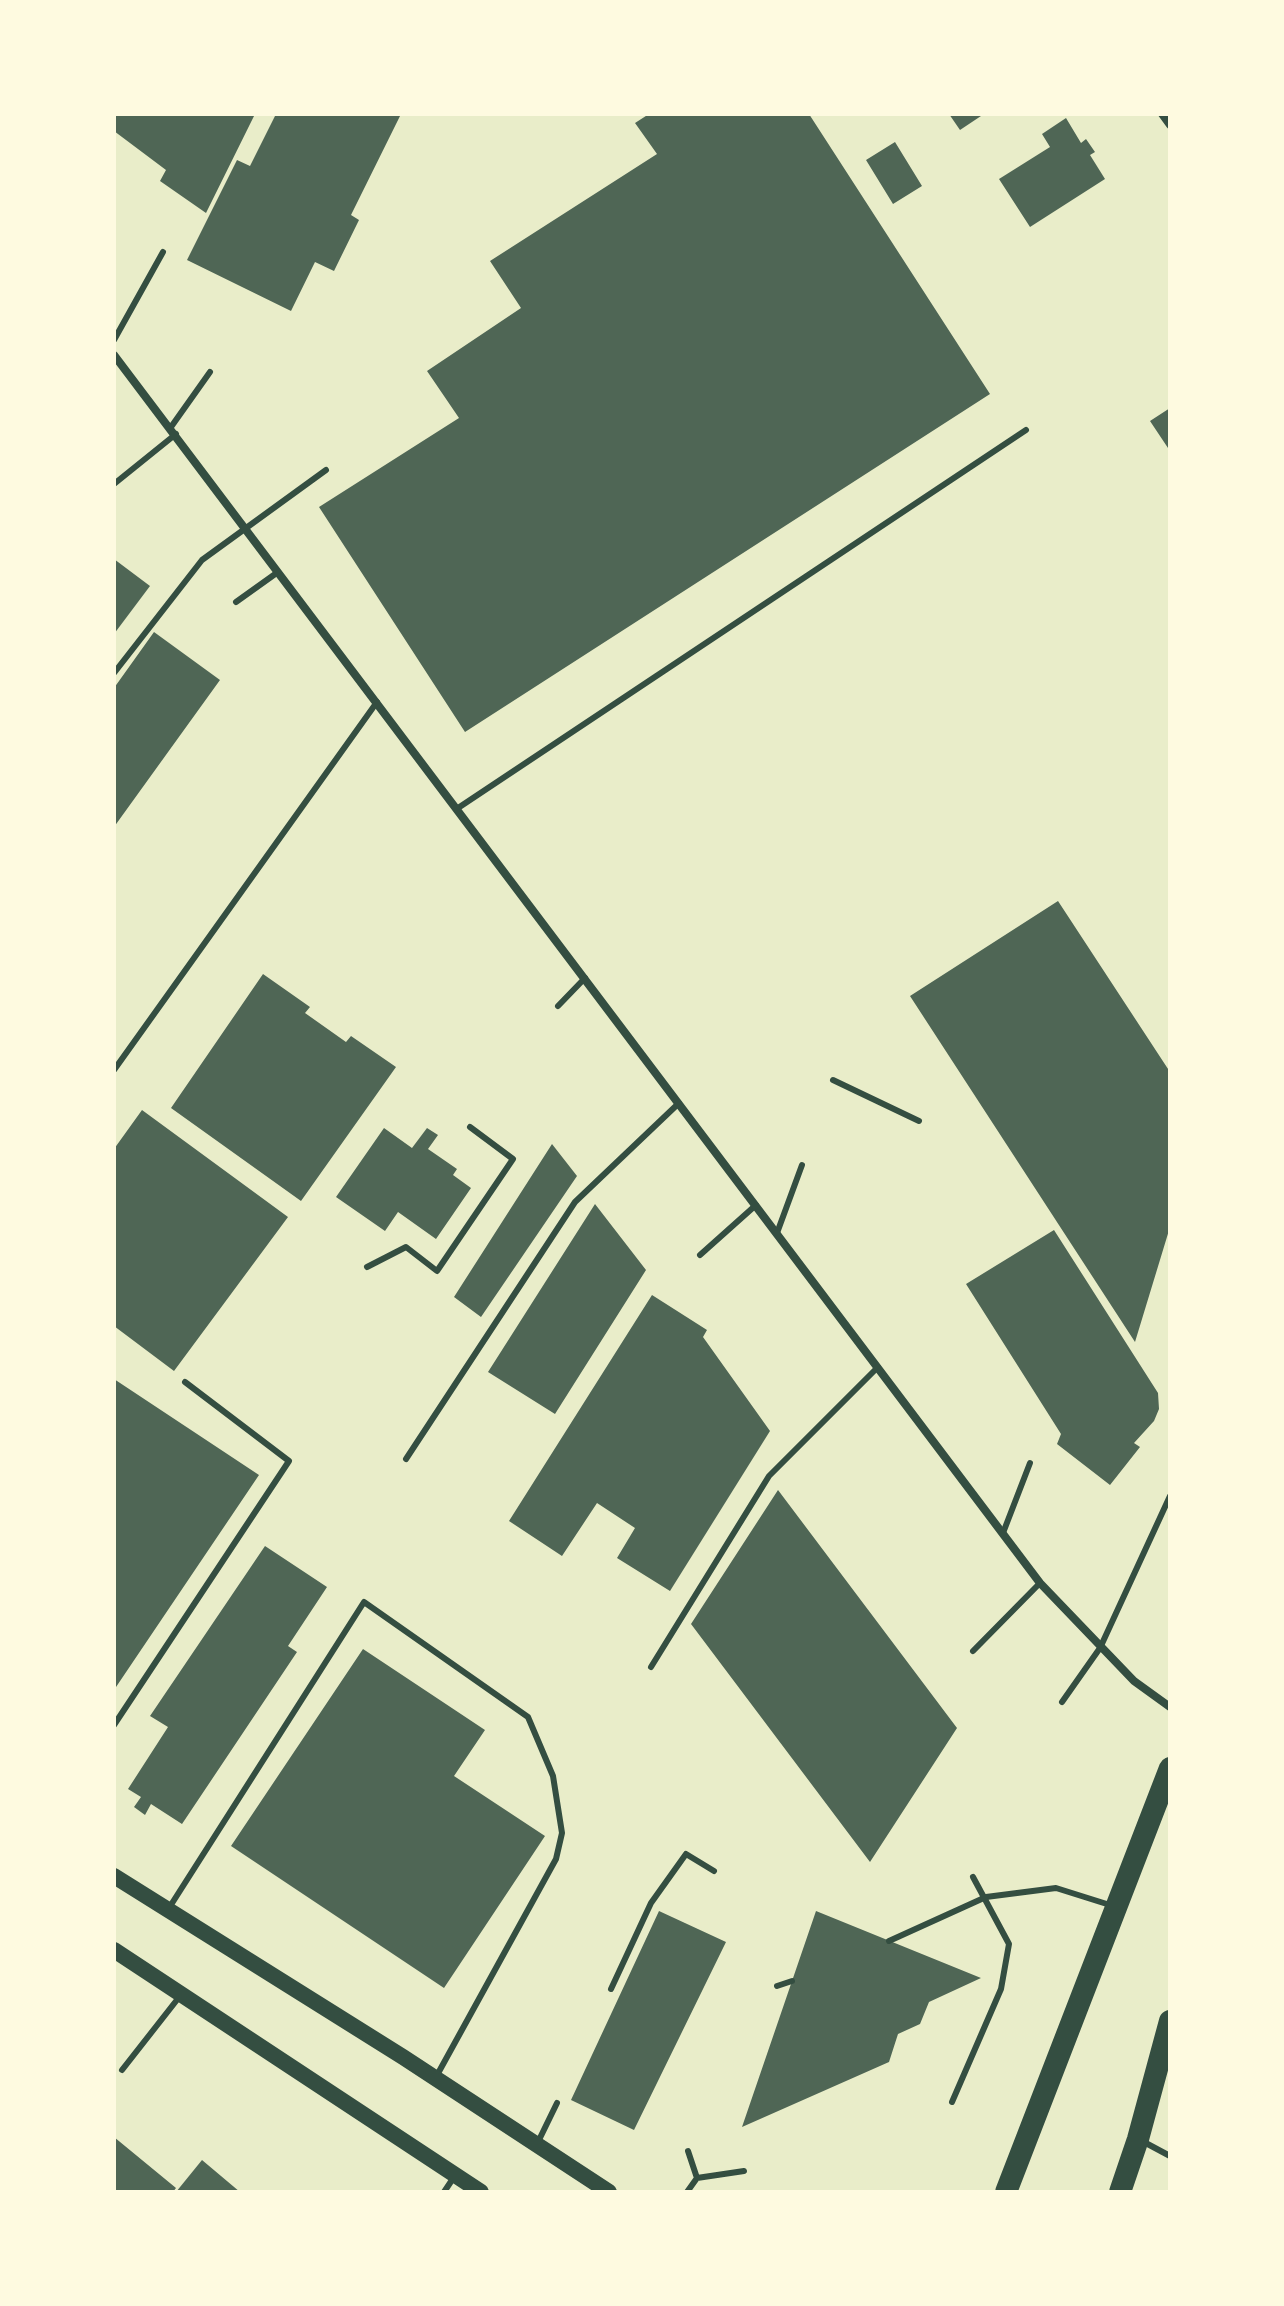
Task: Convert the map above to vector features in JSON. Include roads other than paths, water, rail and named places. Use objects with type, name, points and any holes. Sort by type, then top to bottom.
[{"type":"highway","points":[[1006,2192],[1114,1906],[1170,1768]]},
{"type":"highway","points":[[1120,2192],[1138,2139],[1170,2021]]},
{"type":"main road","points":[[114,1876],[435,2078],[609,2192]]},
{"type":"main road","points":[[114,1950],[481,2192]]},
{"type":"street","points":[[1162,114],[1170,125]]},
{"type":"street","points":[[114,355],[1040,1583],[1134,1681],[1170,1707]]},
{"type":"lane","points":[[114,340],[163,252]]},
{"type":"lane","points":[[114,484],[173,430],[210,372]]},
{"type":"lane","points":[[458,808],[1026,430]]},
{"type":"lane","points":[[114,673],[202,560],[326,470]]},
{"type":"lane","points":[[236,602],[279,571]]},
{"type":"lane","points":[[114,1070],[377,702]]},
{"type":"lane","points":[[558,1006],[585,978]]},
{"type":"lane","points":[[833,1080],[919,1121]]},
{"type":"lane","points":[[406,1459],[575,1202],[679,1103]]},
{"type":"lane","points":[[367,1267],[406,1247],[437,1271],[513,1159],[470,1127]]},
{"type":"lane","points":[[777,1233],[802,1165]]},
{"type":"lane","points":[[700,1255],[756,1205]]},
{"type":"lane","points":[[651,1667],[769,1476],[878,1367]]},
{"type":"lane","points":[[114,1725],[289,1461],[185,1382]]},
{"type":"lane","points":[[1003,1533],[1030,1463]]},
{"type":"lane","points":[[1062,1702],[1100,1648],[1170,1496]]},
{"type":"lane","points":[[973,1651],[1040,1583]]},
{"type":"lane","points":[[167,1911],[364,1602],[528,1717],[553,1776],[562,1833],[556,1859],[435,2078]]},
{"type":"lane","points":[[611,1989],[651,1903],[686,1854],[714,1871]]},
{"type":"lane","points":[[952,2102],[1001,1989],[1009,1944],[973,1877]]},
{"type":"lane","points":[[889,1941],[986,1897],[1056,1888],[1114,1906]]},
{"type":"lane","points":[[777,1986],[792,1981]]},
{"type":"lane","points":[[122,2070],[182,1993]]},
{"type":"lane","points":[[536,2145],[557,2103]]},
{"type":"lane","points":[[1138,2139],[1170,2156]]},
{"type":"lane","points":[[688,2151],[697,2178]]},
{"type":"lane","points":[[687,2192],[697,2178],[744,2171]]},
{"type":"lane","points":[[444,2192],[456,2174]]}]
